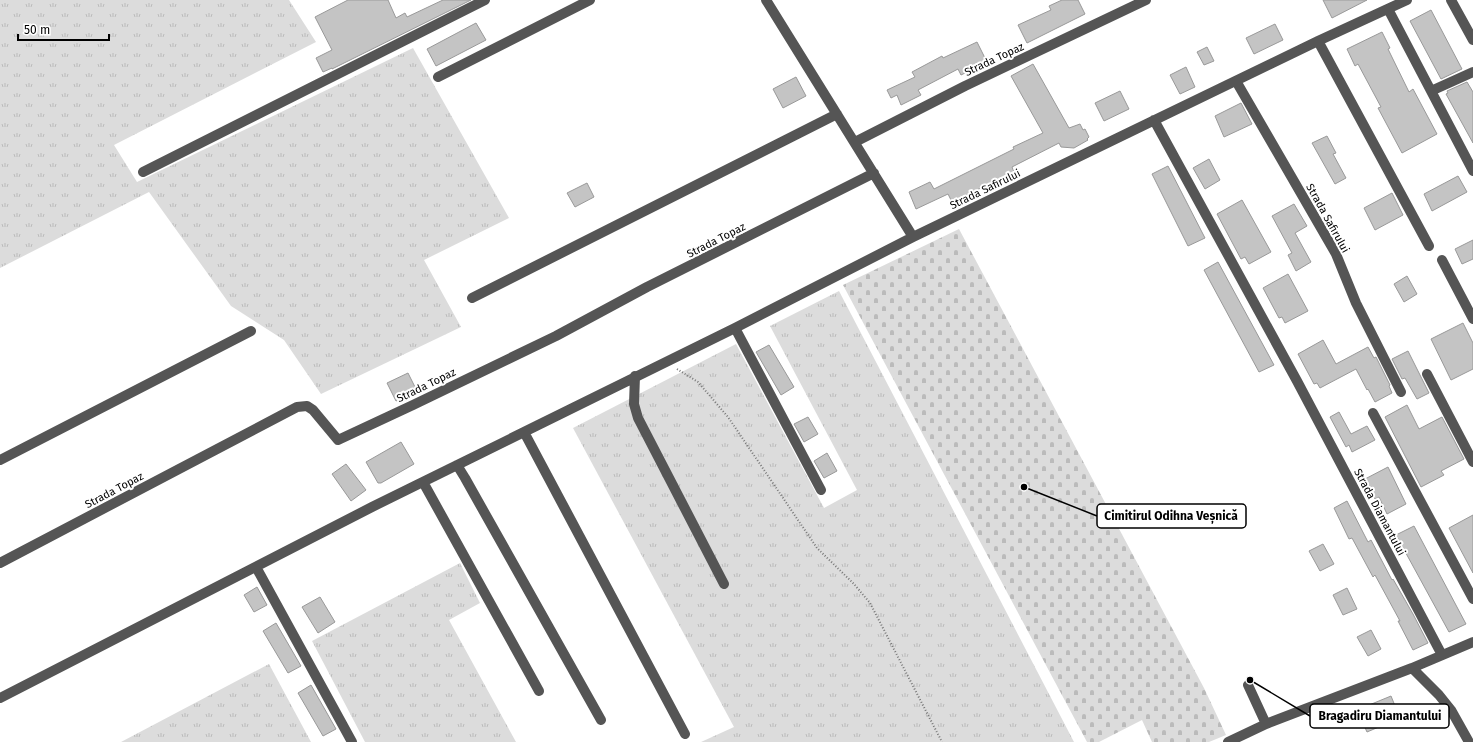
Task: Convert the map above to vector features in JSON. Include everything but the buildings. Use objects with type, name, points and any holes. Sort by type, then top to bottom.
[{"type":"street","points":[[143,172],[485,0]]},
{"type":"street","points":[[438,78],[590,0]]},
{"type":"street","points":[[766,0],[913,237]]},
{"type":"street","name":"Strada Topaz","points":[[855,142],[965,86],[1146,0]]},
{"type":"street","name":"Strada Safirului","points":[[0,698],[423,482],[660,363],[734,328],[913,237],[1318,41],[1407,0]]},
{"type":"street","points":[[1451,0],[1473,40]]},
{"type":"street","points":[[1388,9],[1473,171]]},
{"type":"street","points":[[1318,41],[1429,246]]},
{"type":"street","points":[[1431,91],[1473,72]]},
{"type":"street","name":"Strada Safirului","points":[[1236,81],[1336,254],[1356,303],[1401,392]]},
{"type":"street","points":[[472,298],[837,114]]},
{"type":"street","name":"Strada Diamantului","points":[[1154,120],[1296,381],[1442,655]]},
{"type":"street","name":"Strada Topaz","points":[[0,563],[297,407],[307,406],[313,410],[338,440],[556,336],[647,287],[682,271],[874,173]]},
{"type":"street","points":[[1442,260],[1473,319]]},
{"type":"street","points":[[734,328],[821,490]]},
{"type":"street","points":[[0,460],[251,331]]},
{"type":"street","points":[[1427,374],[1473,462]]},
{"type":"street","points":[[635,376],[634,404],[638,418],[724,584]]},
{"type":"street","points":[[1373,412],[1473,600]]},
{"type":"street","points":[[524,432],[685,734]]},
{"type":"street","points":[[457,465],[601,720]]},
{"type":"street","points":[[423,482],[539,691]]},
{"type":"street","points":[[256,567],[352,742]]},
{"type":"street","points":[[1228,742],[1266,724],[1412,668],[1473,642]]},
{"type":"street","points":[[1412,668],[1451,710],[1469,742]]},
{"type":"street","points":[[1248,685],[1266,724]]},
{"type":"path","points":[[660,363],[680,370],[698,382],[728,417],[817,548],[854,584],[870,603],[942,742]]},
{"type":"green space","points":[[0,0],[289,0],[316,42],[114,145],[137,182],[413,48],[509,218],[424,260],[461,327],[321,394],[284,340],[231,306],[149,192],[0,268]]},
{"type":"green space","points":[[959,229],[1204,688],[1226,735],[1209,742],[1152,742],[1142,720],[1099,742],[1087,742],[843,285]]},
{"type":"green space","points":[[839,291],[1074,742],[701,742],[734,727],[573,428],[736,344],[824,508],[857,490],[770,326]]},
{"type":"green space","points":[[460,563],[480,603],[449,620],[516,742],[365,742],[312,641]]},
{"type":"green space","points":[[269,664],[311,742],[121,742]]},
{"type":"place","name":"Cimitirul Odihna Veșnică","points":[[1024,487]]},
{"type":"place","name":"Bragadiru Diamantului","points":[[1250,680]]}]
